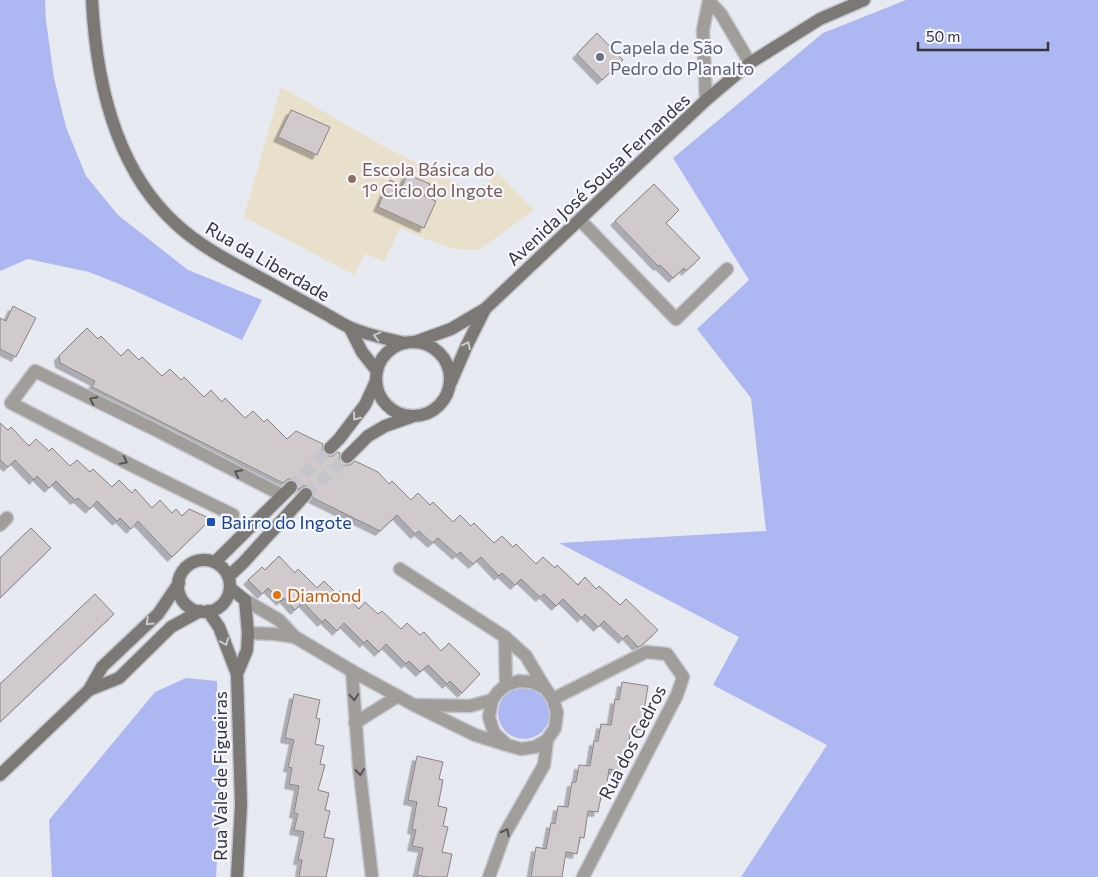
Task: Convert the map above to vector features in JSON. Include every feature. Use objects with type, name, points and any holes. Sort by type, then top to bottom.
[{"type":"street","name":"Rua da Liberdade","points":[[92,0],[100,76],[111,119],[129,163],[151,199],[176,224],[208,249],[350,328],[376,337],[410,343]]},
{"type":"street","name":"Avenida José Sousa Fernandes","points":[[410,343],[451,329],[485,309],[706,100],[750,63],[820,19],[864,0]]},
{"type":"street","points":[[709,1],[721,14],[750,63]]},
{"type":"street","points":[[706,100],[702,30],[709,1]]},
{"type":"street","points":[[580,220],[676,319],[727,270]]},
{"type":"street","name":"Avenida José Sousa Fernandes","points":[[451,382],[485,309]]},
{"type":"street","points":[[330,448],[365,406],[376,376],[381,361],[387,353],[396,347],[410,343],[426,345],[437,350],[445,359],[451,382],[448,393],[434,411],[423,415],[411,416],[402,415],[394,411],[381,399],[376,376],[350,328]]},
{"type":"street","points":[[215,562],[286,491],[35,371],[11,403],[233,515]]},
{"type":"street","points":[[347,457],[368,436],[385,426],[411,416]]},
{"type":"street","points":[[89,690],[119,678],[171,627],[204,611],[216,609],[223,604],[228,596],[229,582],[243,563],[306,494]]},
{"type":"street","points":[[0,775],[89,690],[102,667],[158,614],[186,567],[200,560],[215,562],[221,566],[229,582],[245,600],[279,620],[295,637],[414,705],[475,735],[520,749],[535,747],[547,740],[555,728],[557,713],[553,699],[526,656],[505,637],[400,569]]},
{"type":"street","points":[[178,583],[179,591],[186,604],[192,609],[204,611]]},
{"type":"street","name":"Rua Vale de Figueiras","points":[[237,674],[247,650],[248,633],[245,600]]},
{"type":"street","name":"Rua Vale de Figueiras","points":[[204,611],[218,627],[237,674],[240,806],[236,877]]},
{"type":"street","points":[[248,633],[295,637]]},
{"type":"street","points":[[505,637],[506,685]]},
{"type":"street","name":"Rua dos Cedros","points":[[553,699],[646,652],[667,654],[682,677],[677,695],[583,877]]},
{"type":"street","points":[[352,671],[359,766],[372,877]]},
{"type":"street","points":[[507,745],[494,733],[491,725],[489,717],[492,700],[506,685],[519,681],[532,682],[545,688]]},
{"type":"street","points":[[356,723],[398,696]]},
{"type":"street","points":[[414,705],[470,706],[492,700]]},
{"type":"street","points":[[489,877],[504,835],[544,765],[547,740]]},
{"type":"shaded area","points":[[0,0],[45,0],[54,78],[66,127],[86,176],[118,215],[188,270],[262,300],[242,340],[129,288],[89,272],[28,259],[0,271]]},
{"type":"shaded area","points":[[906,0],[1098,0],[1098,877],[741,877],[827,745],[713,685],[739,637],[559,543],[766,531],[751,398],[697,329],[749,280],[673,158],[823,33]]},
{"type":"shaded area","name":"Escola Básica do 1º Ciclo do Ingote","points":[[281,87],[385,147],[476,193],[498,173],[534,210],[479,250],[454,249],[400,228],[384,261],[365,254],[354,275],[244,217]]},
{"type":"shaded area","points":[[186,678],[217,681],[220,804],[216,877],[52,877],[49,820],[155,692]]},
{"type":"shaded area","points":[[519,687],[529,687],[543,694],[550,708],[550,718],[543,732],[529,739],[519,739],[509,735],[502,728],[498,718],[498,708],[502,698],[509,691]]},
{"type":"building","name":"Capela de São Pedro do Planalto","points":[[597,33],[623,60],[602,80],[577,54]]},
{"type":"building","points":[[291,110],[330,127],[317,155],[278,137]]},
{"type":"building","points":[[407,174],[430,184],[424,196],[436,201],[424,228],[378,207],[390,180],[402,186]]},
{"type":"building","points":[[654,184],[679,210],[666,223],[700,258],[686,271],[684,268],[673,278],[660,265],[658,266],[615,221]]},
{"type":"building","points":[[13,306],[36,318],[16,357],[0,349],[0,318],[6,321]]},
{"type":"building","points":[[87,328],[98,339],[101,336],[121,356],[128,349],[139,360],[142,357],[162,376],[170,369],[181,380],[184,377],[204,397],[211,390],[222,402],[225,398],[245,418],[253,411],[264,422],[267,419],[287,439],[296,431],[323,444],[322,451],[327,456],[333,456],[338,452],[340,453],[339,460],[344,465],[350,465],[355,461],[378,472],[389,484],[392,481],[411,500],[418,493],[430,505],[433,502],[453,522],[460,515],[471,526],[474,523],[494,543],[502,536],[513,547],[516,544],[536,564],[543,557],[555,568],[557,565],[578,585],[585,577],[596,589],[599,586],[620,605],[626,599],[658,630],[638,647],[627,635],[623,639],[604,621],[598,627],[585,614],[582,618],[563,599],[556,606],[544,594],[540,597],[521,579],[515,585],[502,573],[499,576],[481,557],[473,564],[460,552],[457,555],[438,538],[432,543],[419,531],[415,534],[397,515],[380,531],[313,498],[314,491],[308,486],[303,486],[298,490],[299,484],[294,479],[288,479],[283,483],[92,387],[95,381],[60,363],[59,356]]},
{"type":"building","points":[[0,423],[8,430],[11,427],[29,446],[36,439],[49,451],[52,448],[70,466],[77,460],[90,472],[93,469],[112,487],[119,480],[132,493],[135,489],[152,508],[160,500],[172,513],[176,509],[182,516],[189,509],[211,519],[172,557],[138,521],[131,529],[120,518],[117,521],[97,501],[90,509],[78,498],[75,500],[56,481],[49,488],[37,476],[34,480],[15,460],[8,467],[0,460]]},
{"type":"building","points":[[31,528],[51,548],[0,598],[0,558]]},
{"type":"building","points":[[279,556],[295,573],[298,569],[317,588],[324,581],[337,594],[340,591],[359,609],[365,602],[378,614],[382,611],[401,629],[407,623],[420,635],[424,632],[441,651],[449,643],[480,674],[462,693],[450,681],[447,684],[428,665],[420,672],[409,661],[406,664],[386,644],[379,652],[367,640],[364,643],[344,623],[337,631],[325,619],[322,622],[303,602],[295,610],[284,598],[281,601],[268,588],[262,594],[248,580],[262,567],[265,570]]},
{"type":"building","points":[[95,594],[114,614],[0,722],[0,684]]},
{"type":"building","points":[[622,682],[648,686],[641,730],[631,728],[627,756],[623,755],[620,771],[609,769],[605,797],[601,796],[598,812],[588,811],[584,838],[580,837],[577,854],[566,852],[562,877],[531,877],[536,847],[546,849],[551,823],[555,824],[558,806],[568,807],[572,782],[576,782],[579,765],[590,766],[594,741],[598,741],[601,724],[611,725],[615,699],[619,700]]},
{"type":"building","points":[[294,694],[320,700],[316,718],[320,719],[315,744],[324,746],[320,764],[325,765],[318,790],[329,793],[325,810],[330,811],[324,837],[334,839],[326,877],[299,877],[302,860],[298,860],[304,832],[294,830],[298,814],[294,813],[299,786],[289,784],[292,768],[288,767],[294,740],[285,738]]},
{"type":"building","points":[[417,756],[443,762],[439,779],[443,780],[438,806],[447,808],[443,826],[448,827],[442,852],[452,854],[447,877],[417,875],[423,848],[412,846],[416,830],[412,829],[417,802],[408,800]]},
{"type":"tunnel","points":[[291,487],[330,448]]},
{"type":"tunnel","points":[[306,494],[347,457]]},
{"type":"place","name":"Capela de São Pedro do Planalto","points":[[600,57]]},
{"type":"place","name":"Escola Básica do 1º Ciclo do Ingote","points":[[352,179]]},
{"type":"place","name":"Bairro do Ingote","points":[[211,522]]},
{"type":"place","name":"Diamond","points":[[277,595]]}]
